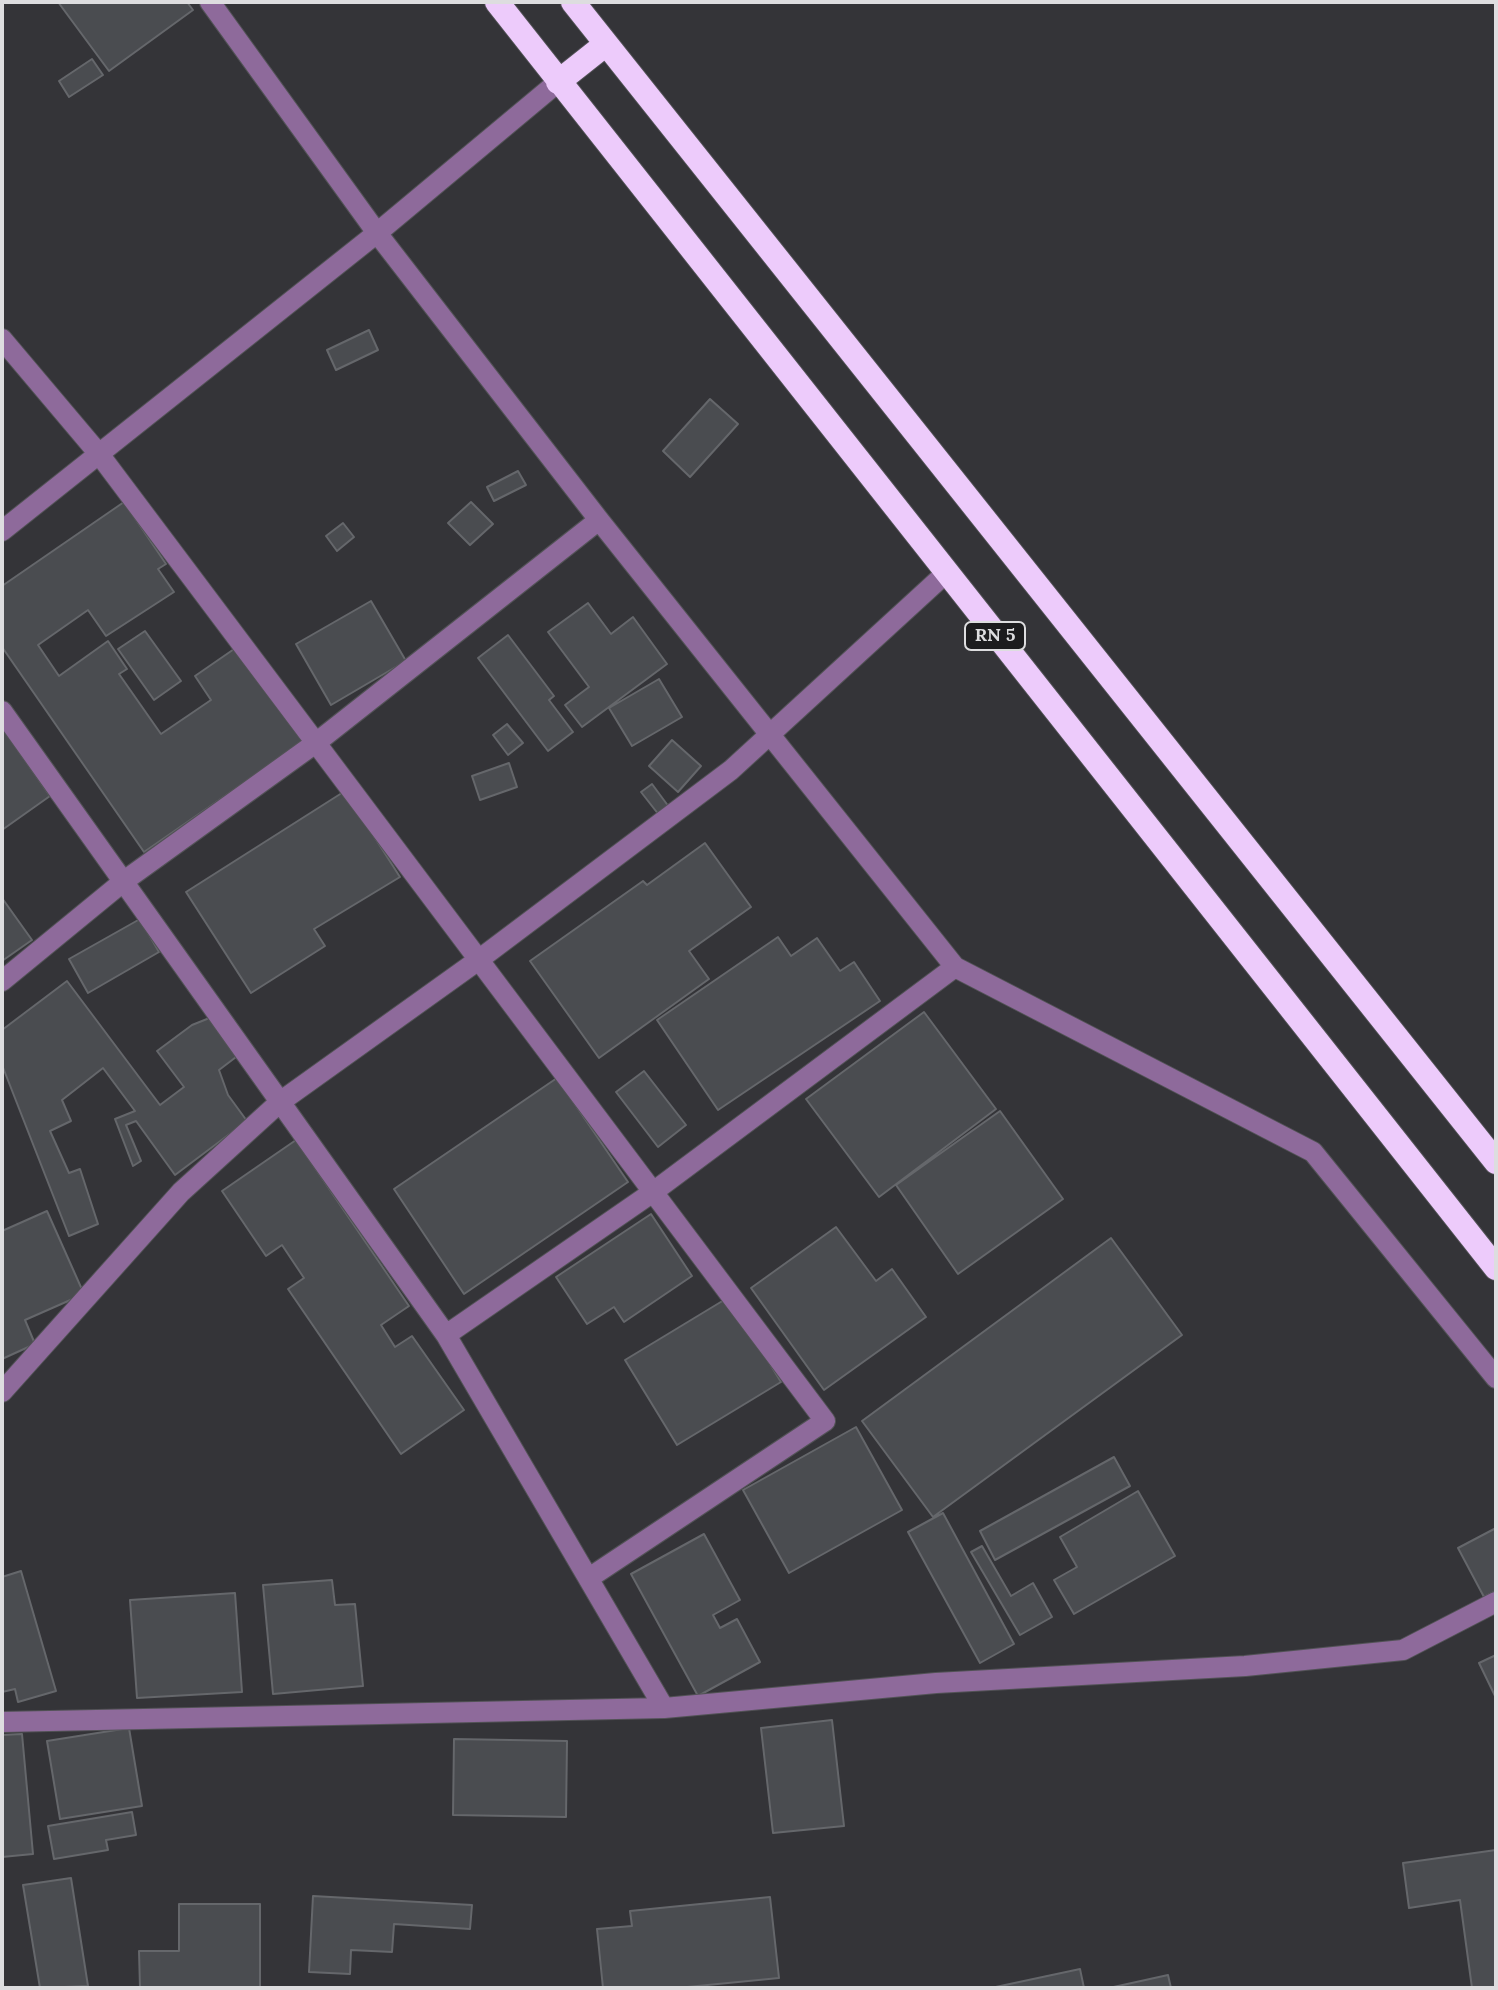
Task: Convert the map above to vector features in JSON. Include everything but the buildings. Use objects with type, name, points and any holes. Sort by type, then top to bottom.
[{"type":"highway","name":"RN 5","points":[[497,2],[1496,1268]]},
{"type":"highway","points":[[573,2],[1496,1162]]},
{"type":"highway","points":[[558,82],[606,44]]},
{"type":"street","points":[[210,2],[377,233],[769,736],[955,967],[1313,1152],[1496,1378]]},
{"type":"street","points":[[2,531],[377,233],[558,82]]},
{"type":"street","points":[[2,339],[99,454],[825,1421],[589,1578]]},
{"type":"street","points":[[2,981],[124,881],[317,742],[599,520]]},
{"type":"street","points":[[2,1392],[181,1192],[280,1102],[477,961],[731,770],[946,573]]},
{"type":"street","points":[[2,711],[446,1335],[664,1708]]},
{"type":"street","points":[[446,1335],[653,1192],[955,967]]},
{"type":"street","points":[[2,1722],[664,1708],[936,1683],[1245,1666],[1403,1650],[1496,1602]]}]
